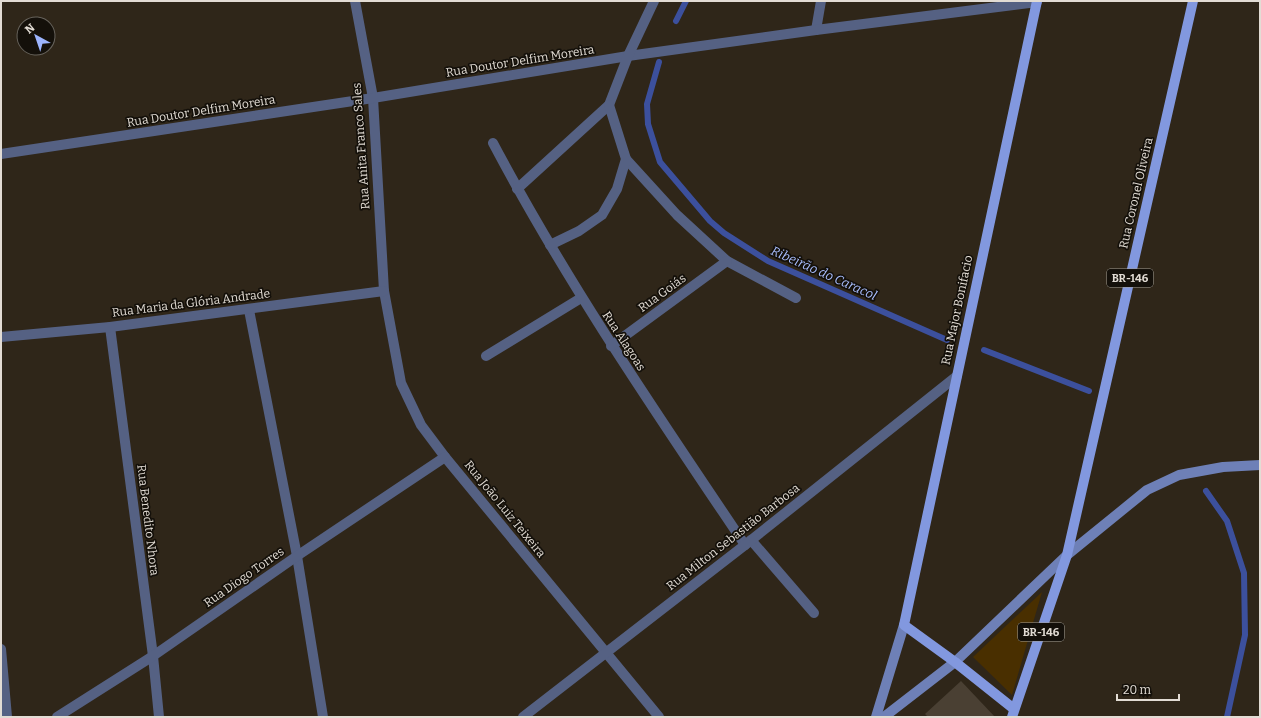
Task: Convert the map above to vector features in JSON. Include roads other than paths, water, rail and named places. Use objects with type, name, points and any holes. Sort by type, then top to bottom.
[{"type":"main road","name":"Rua Major Bonifacio","points":[[876,717],[904,625],[957,376],[1040,1]]},
{"type":"main road","name":"Rua Coronel Oliveira","points":[[1067,556],[1193,1]]},
{"type":"main road","points":[[884,717],[955,662],[1067,556],[1147,490],[1179,475],[1223,467],[1260,465]]},
{"type":"main road","name":"BR-146","points":[[1013,713],[1067,556]]},
{"type":"main road","points":[[904,625],[955,662],[1013,713]]},
{"type":"street","name":"Rua Anita Franco Sales","points":[[355,1],[373,98],[384,291]]},
{"type":"street","points":[[517,190],[609,105],[628,56],[654,1]]},
{"type":"street","points":[[816,30],[821,1]]},
{"type":"street","name":"Rua Doutor Delfim Moreira","points":[[1,154],[373,98],[628,56],[1040,1]]},
{"type":"street","points":[[609,105],[626,159],[677,216],[727,260],[796,298]]},
{"type":"street","name":"Rua Alagoas","points":[[493,143],[517,190],[611,346],[748,543],[814,613]]},
{"type":"street","points":[[550,245],[579,231],[602,215],[617,189],[626,159]]},
{"type":"street","name":"Rua Goiás","points":[[611,346],[727,260]]},
{"type":"street","name":"Rua Maria da Glória Andrade","points":[[1,337],[248,310],[384,291]]},
{"type":"street","name":"Rua João Luiz Teixeira","points":[[384,291],[401,383],[421,425],[445,457],[659,717]]},
{"type":"street","points":[[486,356],[581,298]]},
{"type":"street","points":[[248,310],[297,556],[323,717]]},
{"type":"street","name":"Rua Benedito Nhora","points":[[110,326],[153,656],[159,717]]},
{"type":"street","name":"Rua Milton Sebastião Barbosa","points":[[523,717],[748,543],[957,376]]},
{"type":"street","name":"Rua Diogo Torres","points":[[57,717],[153,656],[297,556],[445,457]]},
{"type":"street","points":[[1,649],[7,717]]},
{"type":"waterway","name":"Ribeirão do Caracol","points":[[676,21],[686,1]]},
{"type":"waterway","name":"Ribeirão do Caracol","points":[[659,62],[647,104],[648,124],[660,162],[710,221],[724,233],[768,261],[947,340]]},
{"type":"waterway","name":"Ribeirão do Caracol","points":[[984,350],[1089,391]]},
{"type":"waterway","name":"Ribeirão do Caracol","points":[[1206,491],[1227,521],[1244,573],[1245,635],[1227,717]]}]
